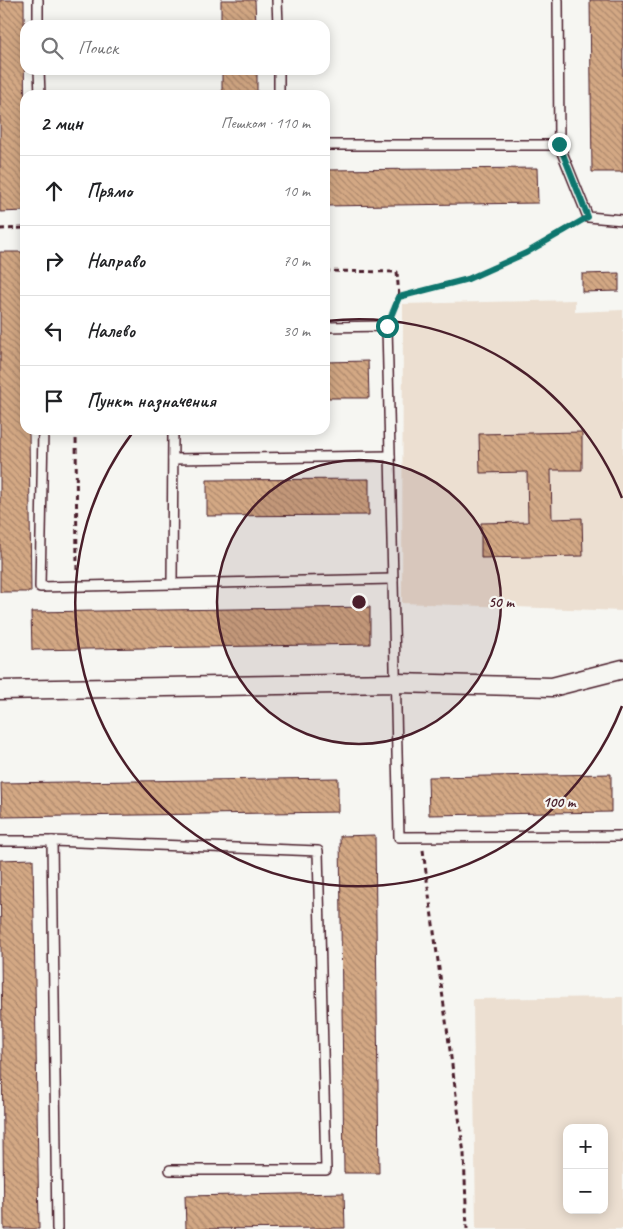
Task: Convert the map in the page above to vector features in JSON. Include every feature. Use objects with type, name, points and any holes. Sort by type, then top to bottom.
[{"type":"street","points":[[0,690],[396,683],[552,687],[623,669]]},
{"type":"lane","points":[[38,0],[38,20]]},
{"type":"lane","points":[[277,0],[278,20]]},
{"type":"lane","points":[[558,0],[559,144],[588,217],[623,220]]},
{"type":"lane","points":[[39,75],[40,90]]},
{"type":"lane","points":[[279,75],[279,90]]},
{"type":"lane","points":[[330,145],[559,144]]},
{"type":"lane","points":[[330,327],[387,326],[399,837],[623,836]]},
{"type":"lane","points":[[43,435],[40,587],[394,580]]},
{"type":"lane","points":[[172,584],[173,435]]},
{"type":"lane","points":[[173,458],[390,456]]},
{"type":"lane","points":[[0,841],[52,841],[318,851],[326,1170],[170,1170]]},
{"type":"lane","points":[[52,841],[57,1229]]},
{"type":"path","points":[[399,297],[468,279],[526,253],[588,217]]},
{"type":"path","points":[[0,229],[20,228]]},
{"type":"path","points":[[330,271],[397,272],[399,297],[387,326]]},
{"type":"path","points":[[76,435],[77,586]]},
{"type":"path","points":[[421,837],[464,1154],[467,1229]]},
{"type":"shaded area","points":[[575,300],[575,312],[623,310],[623,611],[402,603],[403,304]]},
{"type":"shaded area","points":[[623,997],[623,1229],[476,1229],[473,999]]},
{"type":"building","points":[[0,0],[24,0],[24,20],[20,20],[20,75],[24,75],[24,90],[20,90],[20,211],[0,212]]},
{"type":"building","points":[[221,0],[255,0],[256,20],[221,20]]},
{"type":"building","points":[[590,0],[623,0],[623,172],[592,172]]},
{"type":"building","points":[[222,75],[257,75],[257,90],[222,90]]},
{"type":"building","points":[[537,168],[538,203],[330,206],[330,170]]},
{"type":"building","points":[[0,252],[20,252],[20,435],[29,435],[31,592],[0,592]]},
{"type":"building","points":[[619,273],[619,291],[582,292],[582,274]]},
{"type":"building","points":[[368,361],[369,398],[330,398],[330,362]]},
{"type":"building","points":[[582,432],[582,470],[551,470],[552,519],[582,518],[583,556],[481,558],[481,523],[528,522],[527,472],[480,473],[479,434]]},
{"type":"building","points":[[369,479],[369,515],[207,516],[207,480]]},
{"type":"building","points":[[370,607],[370,644],[32,650],[31,612]]},
{"type":"building","points":[[611,774],[611,812],[429,815],[428,777]]},
{"type":"building","points":[[338,778],[338,812],[2,817],[1,783]]},
{"type":"building","points":[[375,835],[379,1173],[344,1173],[340,836]]},
{"type":"building","points":[[33,859],[39,1229],[4,1229],[0,860]]},
{"type":"building","points":[[344,1193],[345,1228],[186,1229],[185,1196]]},
{"type":"route","points":[[387,326],[399,297],[468,279],[526,253],[588,217],[559,144]]}]
